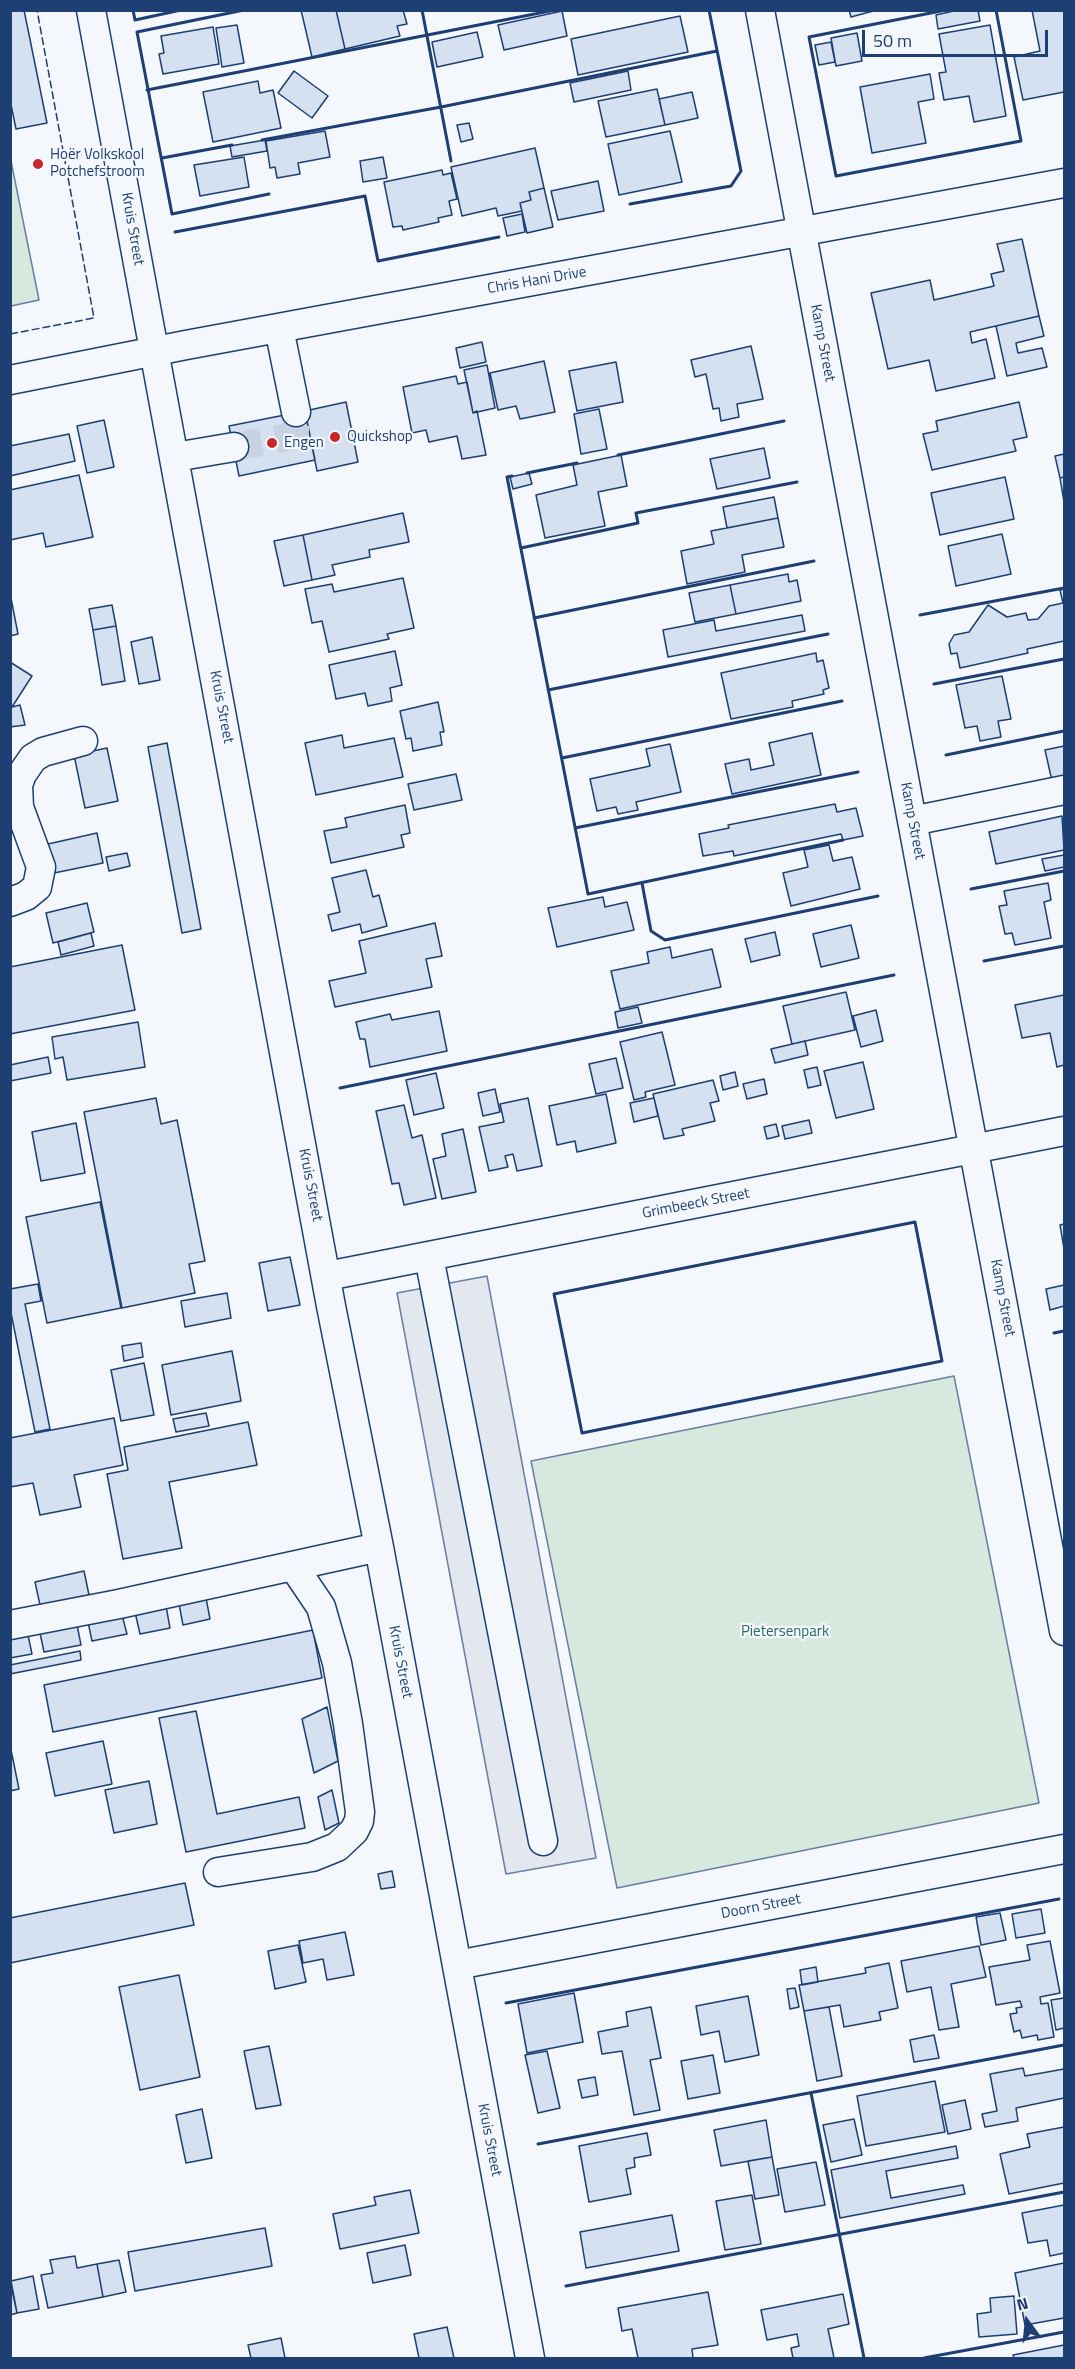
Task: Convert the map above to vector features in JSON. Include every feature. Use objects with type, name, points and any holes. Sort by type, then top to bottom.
[{"type":"street","name":"Kruis Street","points":[[91,10],[530,2358]]},
{"type":"street","name":"Kamp Street","points":[[759,10],[1065,1631]]},
{"type":"street","name":"Chris Hani Drive","points":[[10,380],[1065,183]]},
{"type":"street","points":[[279,328],[296,412]]},
{"type":"street","points":[[175,457],[234,447]]},
{"type":"street","points":[[10,902],[26,896],[37,887],[40,878],[41,867],[19,807],[18,784],[22,774],[33,758],[43,752],[83,741]]},
{"type":"street","points":[[912,820],[1065,790]]},
{"type":"street","name":"Grimbeeck Street","points":[[327,1276],[1065,1131]]},
{"type":"street","points":[[429,1257],[543,1841]]},
{"type":"street","points":[[10,1625],[119,1604],[379,1547]]},
{"type":"street","points":[[218,1872],[312,1857],[337,1847],[354,1831],[359,1821],[360,1812],[348,1724],[337,1663],[321,1606],[294,1567]]},
{"type":"street","name":"Doorn Street","points":[[457,1965],[1065,1849]]},
{"type":"green space","points":[[10,156],[39,300],[11,306],[10,306]]},
{"type":"green space","name":"Pietersenpark","points":[[954,1376],[1039,1803],[617,1888],[531,1461]]},
{"type":"shaded area","points":[[487,1276],[596,1858],[506,1874],[397,1293]]},
{"type":"building","points":[[10,10],[24,10],[47,123],[16,129],[10,100]]},
{"type":"building","points":[[301,10],[336,10],[345,49],[312,57]]},
{"type":"building","points":[[336,10],[403,10],[407,24],[397,26],[400,36],[345,49]]},
{"type":"building","points":[[849,10],[877,10],[851,17]]},
{"type":"building","points":[[958,10],[978,10],[980,21],[938,29],[936,15]]},
{"type":"building","points":[[1032,10],[1064,10],[1064,92],[1023,100],[1014,57],[1040,51]]},
{"type":"building","points":[[562,11],[567,36],[504,50],[498,25]]},
{"type":"building","points":[[680,16],[688,52],[578,75],[571,39]]},
{"type":"building","points":[[237,25],[244,63],[222,67],[216,28]]},
{"type":"building","points":[[990,25],[1006,116],[974,122],[969,96],[944,100],[939,73],[946,72],[939,34]]},
{"type":"building","points":[[213,27],[219,64],[163,74],[159,54],[164,53],[161,36]]},
{"type":"building","points":[[477,32],[483,57],[437,67],[432,42]]},
{"type":"building","points":[[857,33],[862,61],[836,66],[831,38]]},
{"type":"building","points":[[831,42],[835,62],[819,65],[815,45]]},
{"type":"building","points":[[294,71],[328,96],[312,118],[278,93]]},
{"type":"building","points":[[628,71],[631,90],[574,102],[570,83]]},
{"type":"building","points":[[930,74],[934,99],[918,102],[926,143],[872,153],[860,87]]},
{"type":"building","points":[[258,81],[260,93],[273,90],[281,128],[213,142],[203,92]]},
{"type":"building","points":[[657,89],[665,125],[606,137],[598,101]]},
{"type":"building","points":[[692,92],[698,118],[665,125],[659,99]]},
{"type":"building","points":[[469,123],[473,139],[461,142],[457,125]]},
{"type":"building","points":[[325,131],[330,157],[298,163],[300,174],[277,178],[275,167],[270,168],[266,141]]},
{"type":"building","points":[[670,131],[682,182],[619,195],[608,144]]},
{"type":"building","points":[[265,140],[267,151],[232,157],[230,146]]},
{"type":"building","points":[[535,148],[544,188],[529,192],[531,200],[520,203],[522,211],[498,216],[496,208],[462,216],[451,167]]},
{"type":"building","points":[[244,157],[249,187],[200,196],[194,165]]},
{"type":"building","points":[[383,157],[387,178],[363,182],[360,161]]},
{"type":"building","points":[[442,170],[443,175],[451,173],[457,199],[449,201],[452,215],[438,218],[439,222],[403,230],[402,226],[393,227],[384,182]]},
{"type":"building","points":[[598,181],[604,211],[558,220],[551,191]]},
{"type":"building","points":[[544,188],[553,227],[527,233],[520,203],[531,200],[529,192]]},
{"type":"building","points":[[522,214],[525,232],[507,236],[503,218]]},
{"type":"building","points":[[1022,239],[1039,316],[970,332],[972,343],[986,339],[995,378],[936,391],[929,360],[888,369],[871,293],[930,280],[934,300],[994,286],[991,274],[1004,271],[997,244]]},
{"type":"building","points":[[1039,316],[1044,336],[1016,343],[1018,353],[1042,348],[1047,367],[1007,376],[996,326]]},
{"type":"building","points":[[482,342],[486,362],[460,368],[456,348]]},
{"type":"building","points":[[751,346],[763,399],[737,404],[739,417],[721,421],[719,408],[713,409],[706,374],[695,377],[691,360]]},
{"type":"building","points":[[544,361],[555,412],[520,419],[516,406],[498,410],[490,373]]},
{"type":"building","points":[[616,362],[623,402],[577,411],[569,371]]},
{"type":"building","points":[[487,365],[495,408],[473,413],[464,370]]},
{"type":"building","points":[[456,376],[458,384],[467,382],[473,413],[477,411],[486,455],[462,459],[457,436],[429,442],[426,430],[412,433],[403,387]]},
{"type":"building","points":[[346,402],[358,462],[317,471],[305,411]]},
{"type":"building","points":[[1019,402],[1027,437],[1013,440],[1016,451],[932,470],[923,434],[938,431],[936,421]]},
{"type":"building","points":[[599,409],[607,449],[581,454],[574,414]]},
{"type":"building","points":[[305,411],[315,460],[239,476],[229,426]]},
{"type":"building","points":[[104,420],[114,467],[87,473],[77,426]]},
{"type":"building","points":[[69,434],[75,461],[10,476],[10,446]]},
{"type":"building","points":[[764,448],[770,478],[717,489],[710,459]]},
{"type":"building","points":[[1064,454],[1064,477],[1060,478],[1055,456]]},
{"type":"building","points":[[621,455],[627,486],[598,492],[605,526],[545,538],[536,495],[577,485],[573,465]]},
{"type":"building","points":[[529,473],[532,484],[513,489],[510,477]]},
{"type":"building","points":[[79,475],[93,537],[46,547],[43,533],[10,540],[10,490]]},
{"type":"building","points":[[1005,477],[1014,519],[940,535],[931,493]]},
{"type":"building","points":[[1064,477],[1064,502],[1060,478]]},
{"type":"building","points":[[774,497],[778,518],[727,528],[723,507]]},
{"type":"building","points":[[403,513],[409,542],[369,550],[370,557],[332,565],[335,575],[312,580],[303,535]]},
{"type":"building","points":[[778,518],[784,547],[742,555],[745,572],[687,584],[681,551],[714,544],[711,531]]},
{"type":"building","points":[[1002,534],[1011,574],[956,586],[948,546]]},
{"type":"building","points":[[303,535],[312,580],[284,586],[274,541]]},
{"type":"building","points":[[788,574],[789,582],[797,580],[801,601],[736,614],[730,585]]},
{"type":"building","points":[[403,578],[414,628],[387,634],[389,639],[329,652],[322,621],[312,623],[305,589],[332,584],[334,592]]},
{"type":"building","points":[[730,585],[736,614],[695,622],[689,593]]},
{"type":"building","points":[[1064,589],[1064,641],[1027,649],[1028,653],[960,668],[957,653],[951,654],[949,644],[954,635],[969,632],[988,605],[1007,617],[1026,613],[1028,620],[1038,619],[1049,606],[1063,603],[1060,590]]},
{"type":"building","points":[[10,593],[18,634],[10,636]]},
{"type":"building","points":[[112,605],[116,626],[93,630],[89,609]]},
{"type":"building","points":[[802,615],[805,631],[668,657],[663,630],[714,620],[716,631]]},
{"type":"building","points":[[116,626],[125,681],[102,685],[93,630]]},
{"type":"building","points":[[152,637],[160,680],[139,684],[131,642]]},
{"type":"building","points":[[395,651],[402,685],[390,688],[392,701],[368,706],[365,693],[336,699],[329,665]]},
{"type":"building","points":[[816,653],[817,662],[823,660],[829,688],[823,690],[824,694],[792,701],[793,707],[731,719],[721,673]]},
{"type":"building","points":[[10,662],[32,676],[12,707],[20,705],[25,725],[10,727]]},
{"type":"building","points":[[1002,676],[1011,719],[998,721],[1001,737],[980,741],[977,726],[965,728],[956,685]]},
{"type":"building","points":[[438,702],[444,732],[440,732],[442,745],[413,751],[411,738],[406,739],[400,711]]},
{"type":"building","points":[[812,733],[821,775],[732,794],[725,764],[749,759],[751,770],[774,765],[769,743]]},
{"type":"building","points":[[342,735],[344,748],[394,738],[403,777],[316,795],[305,743]]},
{"type":"building","points":[[167,743],[201,929],[182,933],[148,747]]},
{"type":"building","points":[[670,744],[681,792],[636,802],[638,810],[618,814],[616,807],[597,811],[590,779],[650,766],[646,749]]},
{"type":"building","points":[[1064,746],[1064,779],[1052,781],[1045,750]]},
{"type":"building","points":[[107,748],[118,801],[85,808],[74,755]]},
{"type":"building","points":[[456,774],[462,800],[414,810],[408,784]]},
{"type":"building","points":[[835,804],[837,812],[856,808],[863,836],[843,840],[841,834],[734,856],[733,851],[703,856],[699,834],[729,828],[728,825]]},
{"type":"building","points":[[405,805],[410,833],[401,835],[404,847],[331,863],[324,831],[347,827],[345,818]]},
{"type":"building","points":[[1062,816],[1064,850],[996,864],[989,832]]},
{"type":"building","points":[[97,833],[103,863],[54,873],[48,844]]},
{"type":"building","points":[[829,845],[833,861],[852,857],[860,889],[791,906],[783,873],[808,867],[804,850]]},
{"type":"building","points":[[127,853],[130,866],[109,871],[106,857]]},
{"type":"building","points":[[1064,855],[1064,867],[1045,871],[1042,859]]},
{"type":"building","points":[[366,870],[373,897],[379,895],[387,926],[362,933],[360,924],[332,931],[328,915],[340,912],[332,878]]},
{"type":"building","points":[[1048,883],[1051,900],[1044,902],[1051,938],[1015,945],[1012,933],[1005,934],[999,906],[1007,905],[1004,891]]},
{"type":"building","points":[[603,897],[605,907],[627,902],[634,930],[557,947],[548,908]]},
{"type":"building","points":[[87,903],[94,932],[53,943],[46,913]]},
{"type":"building","points":[[435,923],[442,956],[426,959],[432,987],[335,1007],[329,981],[366,973],[359,941]]},
{"type":"building","points":[[851,925],[859,958],[821,967],[813,934]]},
{"type":"building","points":[[775,932],[780,955],[751,962],[745,939]]},
{"type":"building","points":[[91,933],[94,946],[61,955],[58,942]]},
{"type":"building","points":[[122,945],[135,1010],[10,1034],[10,967]]},
{"type":"building","points":[[670,947],[672,958],[712,949],[721,987],[620,1009],[611,971],[649,963],[647,952]]},
{"type":"building","points":[[846,992],[855,1030],[792,1044],[783,1006]]},
{"type":"building","points":[[1064,995],[1064,1065],[1057,1067],[1050,1033],[1022,1038],[1015,1005]]},
{"type":"building","points":[[638,1007],[642,1023],[618,1028],[615,1012]]},
{"type":"building","points":[[876,1010],[883,1041],[861,1047],[853,1016]]},
{"type":"building","points":[[439,1011],[447,1051],[370,1067],[365,1039],[360,1039],[356,1022],[390,1014],[392,1020]]},
{"type":"building","points":[[138,1022],[145,1067],[67,1080],[63,1057],[55,1059],[52,1037]]},
{"type":"building","points":[[662,1032],[675,1085],[645,1092],[646,1097],[634,1100],[620,1042]]},
{"type":"building","points":[[805,1041],[808,1055],[775,1063],[771,1049]]},
{"type":"building","points":[[48,1057],[51,1073],[10,1081],[10,1065]]},
{"type":"building","points":[[616,1058],[623,1088],[596,1094],[589,1064]]},
{"type":"building","points":[[863,1062],[874,1109],[836,1118],[824,1071]]},
{"type":"building","points":[[817,1067],[821,1085],[808,1088],[804,1070]]},
{"type":"building","points":[[735,1072],[738,1086],[723,1090],[720,1076]]},
{"type":"building","points":[[436,1073],[444,1108],[414,1115],[406,1080]]},
{"type":"building","points":[[764,1079],[767,1094],[747,1099],[743,1084]]},
{"type":"building","points":[[713,1080],[719,1101],[710,1103],[715,1121],[682,1129],[684,1135],[664,1139],[653,1094]]},
{"type":"building","points":[[495,1089],[500,1112],[483,1116],[478,1093]]},
{"type":"building","points":[[606,1094],[616,1143],[577,1152],[575,1141],[557,1145],[549,1106]]},
{"type":"building","points":[[156,1098],[161,1124],[177,1120],[205,1261],[189,1264],[195,1293],[122,1308],[84,1112]]},
{"type":"building","points":[[528,1098],[542,1166],[517,1171],[513,1154],[505,1156],[508,1167],[489,1171],[479,1127],[504,1122],[500,1104]]},
{"type":"building","points":[[654,1098],[658,1116],[634,1122],[630,1103]]},
{"type":"building","points":[[404,1105],[412,1138],[422,1135],[436,1198],[404,1205],[399,1183],[392,1184],[376,1111]]},
{"type":"building","points":[[809,1120],[812,1133],[785,1139],[782,1126]]},
{"type":"building","points":[[76,1123],[85,1173],[41,1181],[32,1132]]},
{"type":"building","points":[[776,1124],[779,1136],[767,1139],[764,1127]]},
{"type":"building","points":[[463,1129],[476,1192],[442,1199],[433,1159],[446,1156],[442,1134]]},
{"type":"building","points":[[100,1202],[121,1308],[47,1323],[26,1217]]},
{"type":"building","points":[[1064,1224],[1064,1249],[1060,1225]]},
{"type":"building","points":[[290,1257],[300,1305],[268,1311],[259,1263]]},
{"type":"building","points":[[38,1284],[41,1301],[25,1304],[50,1429],[35,1432],[10,1308],[10,1289]]},
{"type":"building","points":[[1064,1285],[1064,1306],[1050,1310],[1046,1289]]},
{"type":"building","points":[[227,1293],[231,1318],[185,1327],[181,1301]]},
{"type":"building","points":[[141,1343],[143,1357],[124,1361],[122,1346]]},
{"type":"building","points":[[232,1351],[241,1401],[171,1415],[162,1365]]},
{"type":"building","points":[[144,1363],[154,1415],[121,1421],[111,1370]]},
{"type":"building","points":[[206,1413],[209,1426],[176,1432],[173,1419]]},
{"type":"building","points":[[114,1418],[123,1465],[74,1475],[81,1507],[40,1515],[33,1483],[10,1487],[10,1438]]},
{"type":"building","points":[[248,1422],[257,1465],[169,1482],[182,1548],[123,1559],[107,1474],[128,1470],[124,1447]]},
{"type":"building","points":[[84,1571],[89,1595],[40,1605],[35,1582]]},
{"type":"building","points":[[206,1598],[210,1619],[183,1625],[179,1604]]},
{"type":"building","points":[[166,1606],[170,1628],[140,1634],[135,1612]]},
{"type":"building","points":[[122,1615],[127,1634],[92,1641],[88,1622]]},
{"type":"building","points":[[77,1625],[81,1645],[44,1652],[40,1633]]},
{"type":"building","points":[[313,1630],[322,1678],[53,1732],[44,1685]]},
{"type":"building","points":[[28,1635],[32,1654],[10,1658],[10,1639]]},
{"type":"building","points":[[80,1651],[81,1660],[10,1674],[10,1665]]},
{"type":"building","points":[[327,1707],[338,1761],[314,1773],[302,1719]]},
{"type":"building","points":[[196,1711],[217,1814],[299,1797],[305,1828],[186,1852],[159,1718]]},
{"type":"building","points":[[103,1741],[112,1784],[55,1796],[46,1753]]},
{"type":"building","points":[[10,1745],[19,1789],[10,1791]]},
{"type":"building","points":[[149,1781],[157,1824],[114,1833],[105,1790]]},
{"type":"building","points":[[332,1790],[339,1823],[325,1830],[318,1797]]},
{"type":"building","points":[[392,1871],[395,1887],[381,1889],[378,1874]]},
{"type":"building","points":[[185,1883],[194,1925],[10,1963],[10,1918]]},
{"type":"building","points":[[1041,1909],[1045,1933],[1016,1938],[1012,1914]]},
{"type":"building","points":[[1000,1913],[1006,1940],[981,1945],[976,1917]]},
{"type":"building","points":[[345,1932],[354,1975],[327,1980],[323,1959],[303,1963],[299,1941]]},
{"type":"building","points":[[1050,1941],[1060,1993],[1040,1997],[1041,2004],[1048,2003],[1054,2037],[1038,2040],[1037,2035],[1022,2038],[1020,2030],[1014,2032],[1010,2014],[1017,2013],[1016,2008],[1022,2007],[1020,2001],[996,2005],[989,1967],[1030,1960],[1027,1945]]},
{"type":"building","points":[[298,1945],[306,1982],[275,1989],[268,1951]]},
{"type":"building","points":[[979,1946],[986,1977],[951,1984],[959,2027],[939,2030],[931,1987],[907,1992],[901,1961]]},
{"type":"building","points":[[889,1963],[898,2008],[879,2012],[881,2020],[844,2027],[840,2005],[804,2011],[799,1985],[866,1973],[865,1968]]},
{"type":"building","points":[[816,1967],[818,1982],[802,1985],[800,1970]]},
{"type":"building","points":[[179,1975],[200,2077],[140,2090],[119,1987]]},
{"type":"building","points":[[795,1988],[799,2007],[790,2009],[787,1989]]},
{"type":"building","points":[[574,1993],[583,2042],[527,2053],[518,2004]]},
{"type":"building","points":[[748,1996],[759,2055],[725,2062],[719,2031],[701,2035],[696,2006]]},
{"type":"building","points":[[1064,1998],[1064,2028],[1056,2030],[1051,2000]]},
{"type":"building","points":[[651,2007],[661,2058],[650,2060],[660,2110],[634,2115],[622,2051],[602,2054],[598,2032],[628,2026],[626,2012]]},
{"type":"building","points":[[829,2007],[842,2076],[817,2081],[804,2011]]},
{"type":"building","points":[[934,2035],[939,2058],[914,2062],[910,2040]]},
{"type":"building","points":[[269,2046],[281,2105],[256,2109],[244,2051]]},
{"type":"building","points":[[547,2051],[560,2108],[538,2113],[525,2055]]},
{"type":"building","points":[[713,2055],[720,2093],[688,2099],[681,2061]]},
{"type":"building","points":[[1023,2068],[1025,2076],[1064,2069],[1064,2098],[1016,2108],[1018,2121],[985,2127],[982,2114],[997,2111],[990,2074]]},
{"type":"building","points":[[595,2077],[598,2095],[582,2098],[578,2080]]},
{"type":"building","points":[[935,2081],[945,2132],[866,2146],[857,2096]]},
{"type":"building","points":[[965,2100],[971,2129],[948,2134],[942,2105]]},
{"type":"building","points":[[202,2109],[212,2158],[186,2163],[176,2115]]},
{"type":"building","points":[[854,2119],[862,2155],[831,2162],[823,2125]]},
{"type":"building","points":[[766,2120],[772,2157],[721,2166],[714,2130]]},
{"type":"building","points":[[1064,2127],[1064,2183],[1009,2194],[1000,2154],[1030,2147],[1027,2134]]},
{"type":"building","points":[[647,2133],[651,2155],[634,2158],[635,2167],[626,2169],[631,2194],[589,2202],[579,2146]]},
{"type":"building","points":[[956,2146],[958,2158],[886,2171],[891,2198],[963,2185],[965,2194],[840,2218],[831,2170]]},
{"type":"building","points":[[772,2157],[779,2195],[755,2199],[748,2161]]},
{"type":"building","points":[[816,2162],[825,2205],[785,2212],[777,2169]]},
{"type":"building","points":[[410,2190],[419,2233],[340,2249],[333,2214],[376,2205],[374,2197]]},
{"type":"building","points":[[752,2195],[761,2244],[725,2250],[716,2201]]},
{"type":"building","points":[[1064,2205],[1064,2253],[1050,2256],[1047,2240],[1028,2243],[1022,2213]]},
{"type":"building","points":[[672,2215],[679,2251],[586,2268],[580,2232]]},
{"type":"building","points":[[265,2228],[272,2266],[135,2291],[128,2252]]},
{"type":"building","points":[[405,2245],[411,2275],[373,2283],[367,2253]]},
{"type":"building","points":[[75,2256],[77,2268],[97,2264],[103,2297],[48,2308],[41,2275],[53,2273],[50,2260]]},
{"type":"building","points":[[119,2260],[126,2292],[103,2297],[97,2264]]},
{"type":"building","points":[[1064,2263],[1064,2318],[1025,2325],[1015,2273]]},
{"type":"building","points":[[33,2276],[39,2309],[17,2313],[11,2281]]},
{"type":"building","points":[[10,2281],[17,2313],[10,2315]]},
{"type":"building","points":[[708,2292],[718,2345],[692,2349],[693,2358],[638,2358],[632,2329],[622,2331],[618,2308]]},
{"type":"building","points":[[843,2294],[849,2324],[828,2329],[834,2358],[793,2358],[791,2348],[799,2346],[797,2334],[767,2340],[761,2310]]},
{"type":"building","points":[[1014,2296],[1017,2334],[979,2337],[977,2314],[991,2312],[990,2298]]},
{"type":"building","points":[[447,2327],[454,2358],[419,2358],[414,2334]]},
{"type":"building","points":[[281,2338],[285,2358],[251,2358],[248,2345]]},
{"type":"building","points":[[1064,2345],[1064,2358],[1014,2358],[1013,2355]]},
{"type":"tunnel","points":[[234,447],[289,437],[295,430],[296,412]]},
{"type":"fence","points":[[10,334],[94,318],[37,10]]},
{"type":"wall","points":[[133,10],[135,20],[181,10]]},
{"type":"wall","points":[[244,10],[137,32],[172,214],[269,194]]},
{"type":"wall","points":[[422,10],[451,161]]},
{"type":"wall","points":[[147,90],[555,10]]},
{"type":"wall","points":[[630,204],[731,186],[741,171],[709,10]]},
{"type":"wall","points":[[946,10],[809,37],[836,176],[1021,141],[996,10]]},
{"type":"wall","points":[[262,140],[441,107],[717,51]]},
{"type":"wall","points":[[162,158],[232,145]]},
{"type":"wall","points":[[175,232],[365,196],[378,261],[499,237]]},
{"type":"wall","points":[[618,455],[784,421]]},
{"type":"wall","points":[[527,473],[577,463]]},
{"type":"wall","points":[[512,476],[507,477],[588,894],[843,840]]},
{"type":"wall","points":[[521,548],[638,523],[636,513],[797,482]]},
{"type":"wall","points":[[534,618],[814,561]]},
{"type":"wall","points":[[920,615],[1064,588]]},
{"type":"wall","points":[[548,690],[828,634]]},
{"type":"wall","points":[[934,684],[1064,659]]},
{"type":"wall","points":[[562,758],[842,701]]},
{"type":"wall","points":[[946,755],[1064,731]]},
{"type":"wall","points":[[575,828],[858,772]]},
{"type":"wall","points":[[971,889],[1064,871]]},
{"type":"wall","points":[[642,883],[651,931],[665,940],[878,896]]},
{"type":"wall","points":[[984,961],[1064,946]]},
{"type":"wall","points":[[340,1088],[894,975]]},
{"type":"wall","points":[[915,1222],[942,1361],[582,1433],[554,1294],[915,1222]]},
{"type":"wall","points":[[1054,1333],[1064,1331]]},
{"type":"wall","points":[[506,2003],[1059,1899]]},
{"type":"wall","points":[[538,2144],[1064,2045]]},
{"type":"wall","points":[[811,2093],[864,2358]]},
{"type":"wall","points":[[566,2286],[1064,2192]]},
{"type":"wall","points":[[924,2358],[1064,2332]]},
{"type":"place","name":"Hoër Volkskool Potchefstroom","points":[[38,164]]},
{"type":"place","name":"Quickshop","points":[[335,437]]},
{"type":"place","name":"Engen","points":[[272,443]]}]
